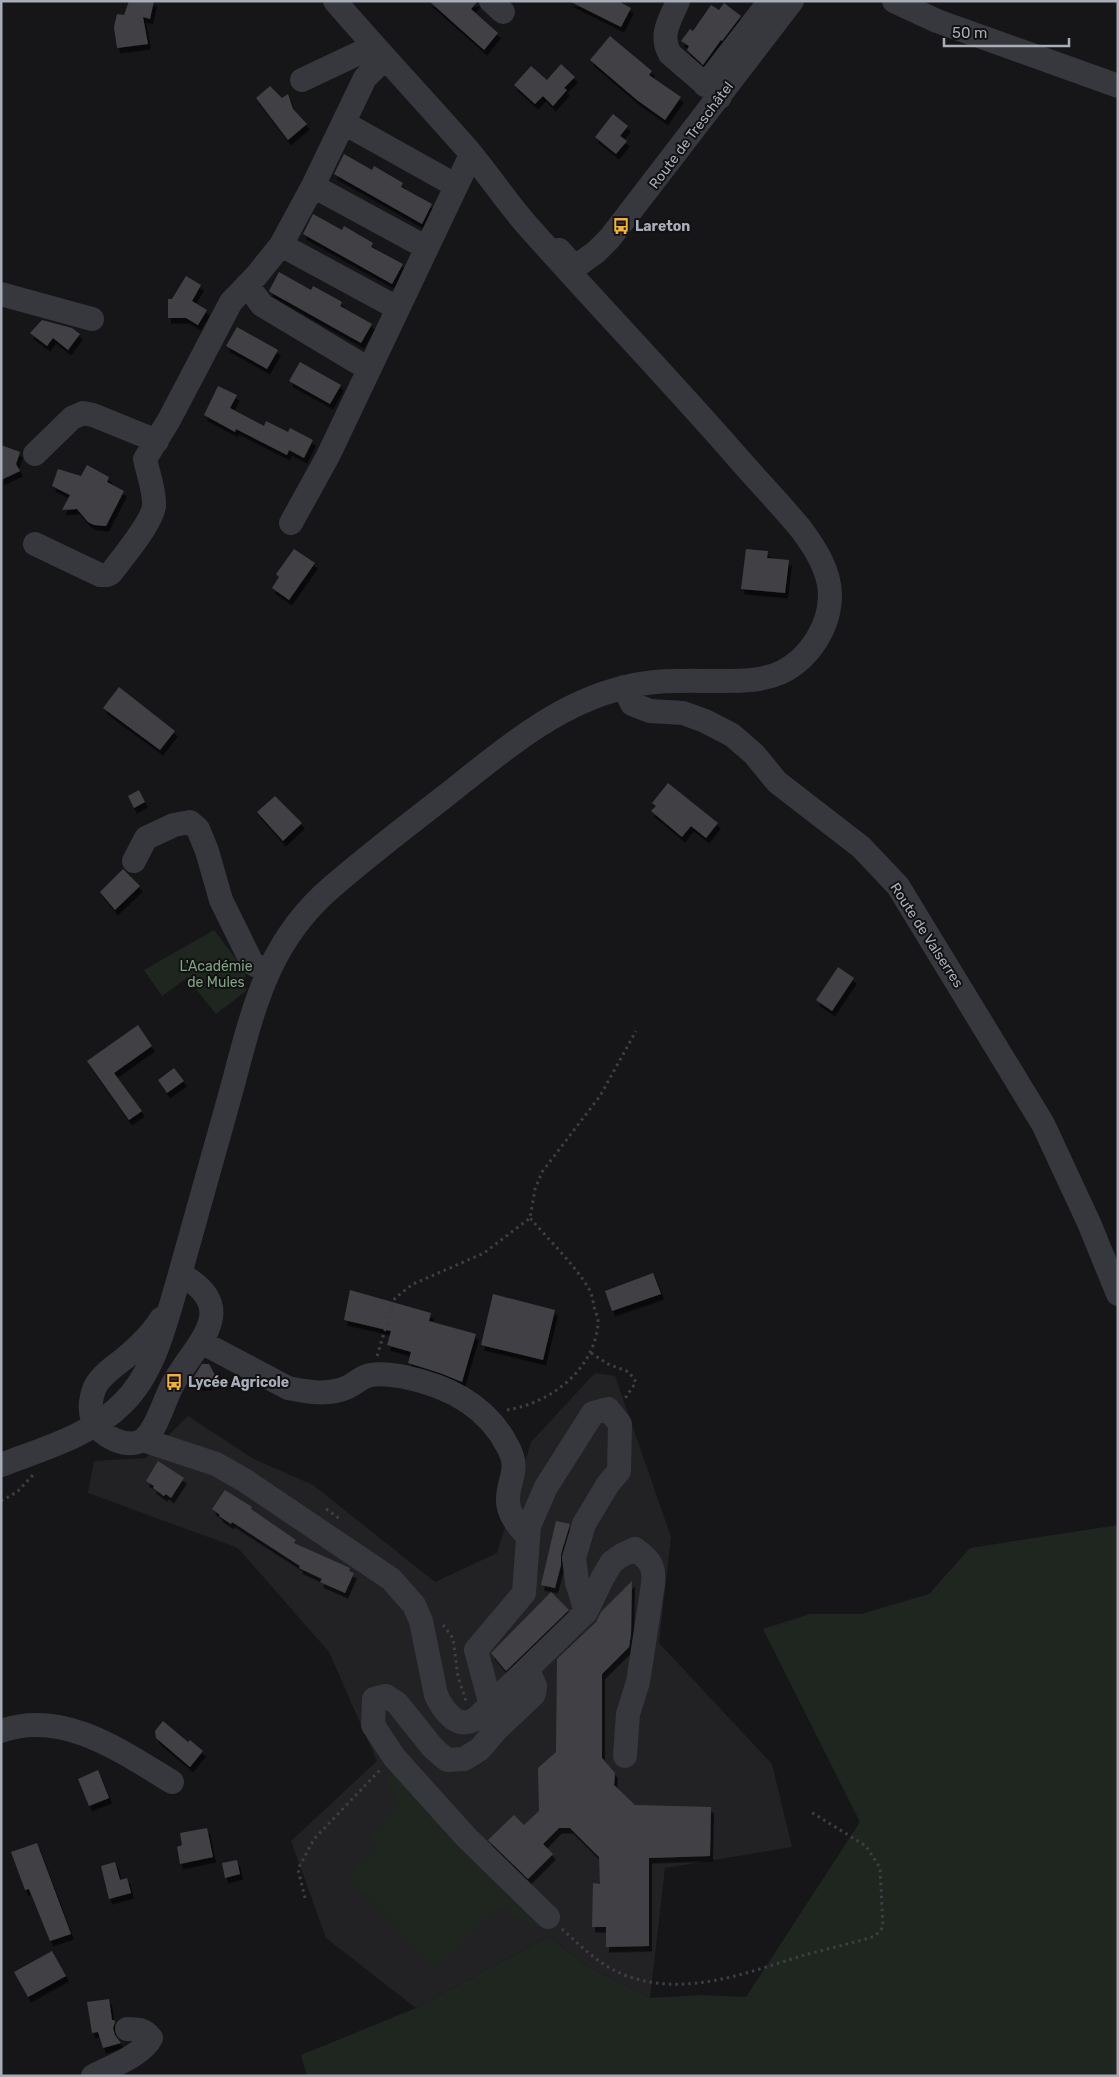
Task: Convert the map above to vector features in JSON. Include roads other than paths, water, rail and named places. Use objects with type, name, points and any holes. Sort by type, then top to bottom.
[{"type":"street","points":[[334,1],[471,155],[523,221],[544,233],[571,263],[578,265],[580,272]]},
{"type":"street","points":[[678,1],[665,30],[665,45],[670,54],[712,91],[770,1]]},
{"type":"street","name":"Route de Treschâtel","points":[[580,272],[621,226],[712,91],[792,1]]},
{"type":"street","points":[[894,1],[937,21],[1118,86]]},
{"type":"street","points":[[302,80],[379,52]]},
{"type":"street","points":[[35,544],[100,575],[107,575],[111,573],[146,525],[154,505],[151,450],[169,420],[231,302],[281,246],[314,186],[379,52]]},
{"type":"street","points":[[344,123],[446,180]]},
{"type":"street","points":[[1,1465],[95,1426],[123,1403],[148,1370],[155,1354],[176,1285],[257,999],[268,972],[292,929],[308,908],[366,858],[502,751],[582,701],[624,687],[649,682],[746,681],[765,678],[782,672],[798,662],[823,629],[828,612],[830,593],[827,574],[818,555],[802,530],[705,420],[580,272],[523,200],[490,169],[471,155]]},
{"type":"street","points":[[291,523],[328,456],[471,155]]},
{"type":"street","points":[[314,186],[416,242]]},
{"type":"street","points":[[281,246],[388,303]]},
{"type":"street","points":[[247,285],[262,305],[357,362]]},
{"type":"street","points":[[1,294],[92,319]]},
{"type":"street","points":[[35,454],[72,418],[83,413],[93,415],[151,450]]},
{"type":"street","name":"Route de Valserres","points":[[624,687],[632,704],[650,711],[683,713],[706,721],[732,735],[754,754],[777,782],[861,847],[898,886],[1043,1124],[1089,1223],[1118,1294]]},
{"type":"street","points":[[134,861],[146,838],[174,825],[190,822],[198,829],[207,851],[221,900],[252,963],[268,972]]},
{"type":"street","points":[[196,1283],[209,1300],[210,1320],[201,1342],[174,1382],[150,1432],[143,1440],[135,1444],[119,1442],[95,1426],[92,1418],[91,1399],[96,1386],[106,1373],[142,1344],[159,1323],[176,1285],[196,1283]]},
{"type":"street","points":[[201,1342],[288,1388],[302,1391],[317,1393],[342,1389],[373,1374],[397,1376],[444,1387],[462,1397],[483,1413],[508,1447],[514,1462],[513,1478],[508,1499],[511,1514],[518,1526],[528,1537]]},
{"type":"street","points":[[490,1706],[476,1650],[524,1593],[529,1526],[546,1487],[593,1413],[608,1409],[620,1424],[620,1471],[608,1484],[584,1524],[574,1558],[577,1582],[586,1612]]},
{"type":"street","points":[[143,1440],[216,1464],[244,1480],[391,1579],[414,1605],[421,1621],[436,1695],[440,1706],[459,1721],[468,1722],[482,1714],[586,1612],[612,1562],[634,1549],[645,1556],[654,1570],[653,1584],[638,1682],[628,1714],[625,1756]]},
{"type":"street","points":[[528,1670],[535,1686],[534,1694],[496,1730],[480,1749],[464,1759],[447,1760],[433,1748],[397,1703],[386,1696],[374,1699],[373,1725],[394,1757],[466,1837],[548,1917]]},
{"type":"street","points":[[1,1731],[25,1724],[64,1728],[108,1745],[172,1782]]},
{"type":"street","points":[[93,2076],[148,2045],[151,2038],[146,2032],[137,2029],[127,2029]]},
{"type":"place","name":"Lareton","points":[[621,226]]},
{"type":"place","name":"Lycée Agricole","points":[[174,1382]]},
{"type":"park label","name":"L'Académie de Mules","points":[[216,974]]}]
